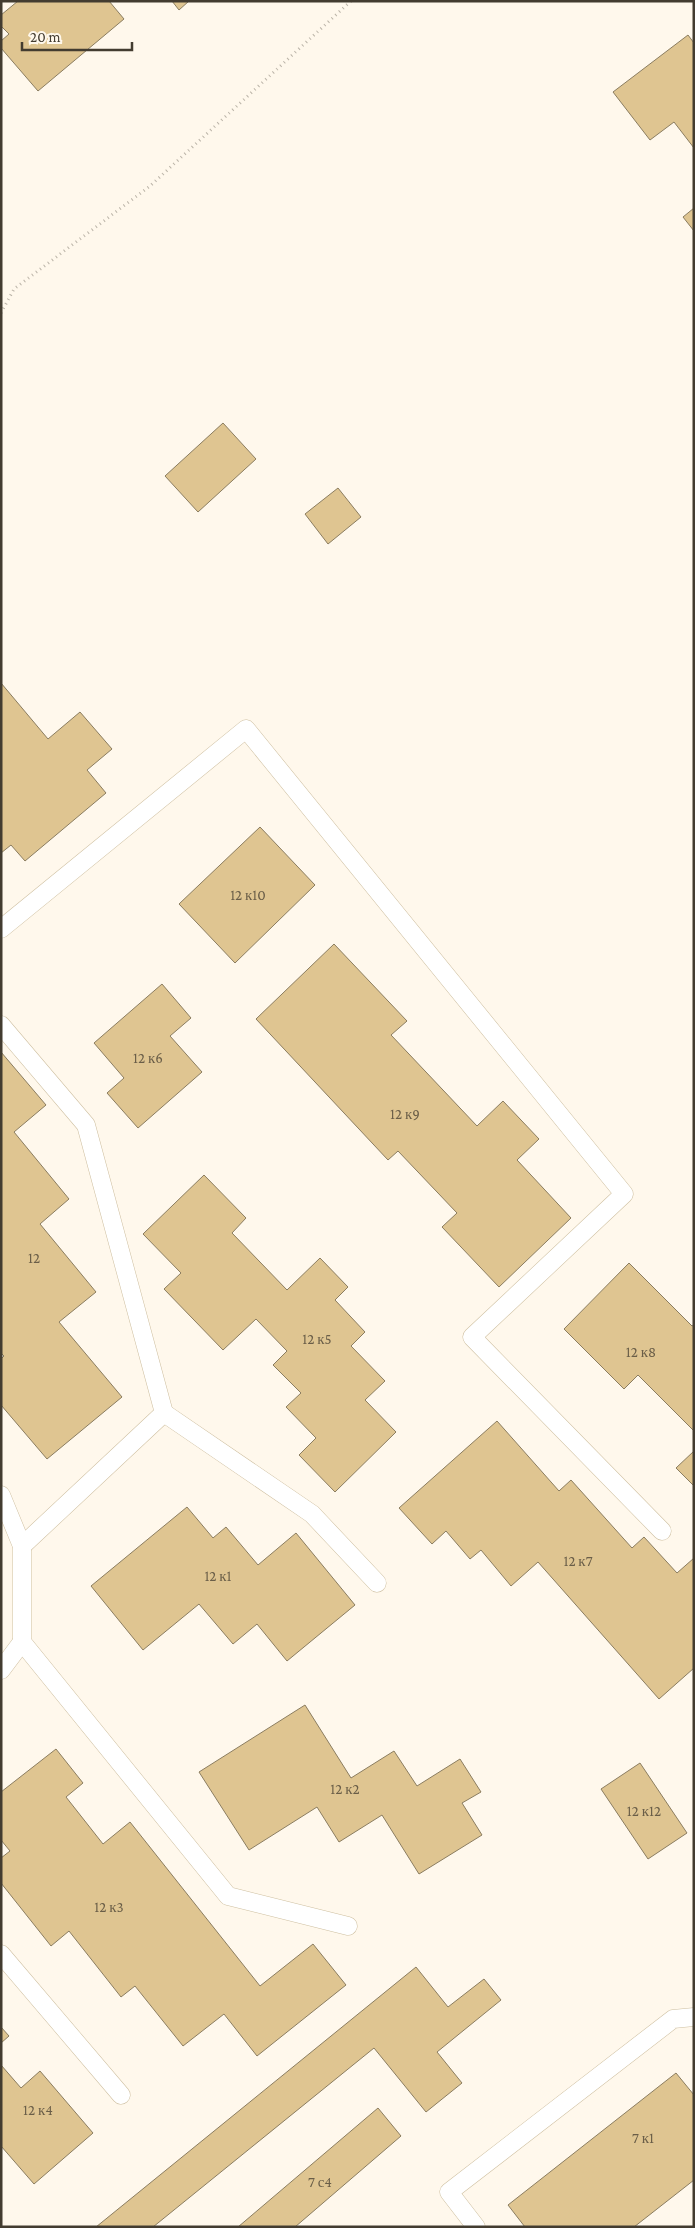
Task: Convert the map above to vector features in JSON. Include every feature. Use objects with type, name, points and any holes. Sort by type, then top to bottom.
[{"type":"lane","points":[[4,922],[246,729],[624,1194],[472,1337],[662,1531]]},
{"type":"lane","points":[[1,1025],[86,1125],[164,1412],[312,1514],[377,1584]]},
{"type":"lane","points":[[22,1546],[164,1412]]},
{"type":"lane","points":[[1,1495],[22,1546],[22,1642],[1,1670]]},
{"type":"lane","points":[[22,1642],[228,1896],[348,1926]]},
{"type":"lane","points":[[1,1954],[121,2095]]},
{"type":"lane","points":[[476,2227],[449,2192],[673,2019],[694,2017]]},
{"type":"path","points":[[1,313],[14,289],[150,186],[350,1]]},
{"type":"building","points":[[18,1],[109,1],[124,19],[38,91],[1,48],[1,41],[9,34],[1,26],[1,15]]},
{"type":"building","points":[[172,1],[189,1],[179,10]]},
{"type":"building","points":[[688,35],[694,43],[694,148],[674,122],[650,140],[613,92]]},
{"type":"building","points":[[694,208],[694,231],[683,217]]},
{"type":"building","points":[[223,423],[256,459],[198,512],[165,476]]},
{"type":"building","points":[[338,488],[361,517],[328,544],[305,514]]},
{"type":"building","points":[[1,683],[48,739],[80,712],[112,749],[87,770],[106,793],[25,861],[11,845],[1,853]]},
{"type":"building","points":[[260,827],[315,885],[235,963],[179,904]]},
{"type":"building","points":[[334,944],[407,1021],[391,1035],[477,1126],[503,1101],[539,1139],[517,1160],[571,1218],[499,1287],[442,1227],[457,1213],[398,1151],[388,1160],[256,1019]]},
{"type":"building","points":[[162,984],[191,1018],[170,1036],[202,1072],[138,1128],[107,1093],[124,1078],[94,1043]]},
{"type":"building","points":[[1,1052],[46,1105],[14,1132],[69,1199],[40,1224],[96,1292],[59,1322],[122,1397],[47,1459],[1,1405],[1,1359],[4,1356],[1,1353]]},
{"type":"building","points":[[204,1175],[246,1218],[232,1233],[287,1290],[320,1258],[348,1287],[335,1300],[365,1332],[351,1346],[385,1381],[365,1400],[396,1432],[335,1492],[299,1455],[316,1438],[286,1407],[301,1393],[273,1365],[287,1351],[256,1319],[223,1350],[164,1289],[181,1273],[143,1234]]},
{"type":"building","points":[[629,1263],[692,1326],[694,1325],[694,1431],[638,1375],[624,1389],[564,1329]]},
{"type":"building","points":[[497,1421],[559,1491],[571,1480],[632,1548],[644,1537],[677,1573],[694,1558],[694,1668],[659,1699],[538,1562],[511,1586],[481,1550],[470,1559],[446,1531],[432,1544],[399,1508]]},
{"type":"building","points":[[694,1451],[694,1486],[676,1468]]},
{"type":"building","points":[[187,1507],[213,1538],[226,1527],[258,1565],[296,1533],[355,1605],[287,1661],[257,1624],[233,1644],[199,1604],[143,1650],[91,1586]]},
{"type":"building","points":[[305,1705],[351,1778],[394,1751],[417,1786],[460,1759],[481,1792],[462,1803],[482,1835],[419,1874],[382,1815],[339,1842],[317,1807],[249,1850],[199,1772]]},
{"type":"building","points":[[56,1749],[83,1783],[66,1797],[103,1844],[130,1822],[260,1986],[313,1944],[346,1985],[257,2056],[224,2014],[183,2046],[135,1986],[121,1997],[69,1931],[51,1946],[1,1883],[1,1858],[10,1851],[1,1840],[1,1792]]},
{"type":"building","points":[[640,1763],[687,1833],[648,1859],[601,1789]]},
{"type":"building","points":[[416,1967],[448,2007],[484,1979],[501,2000],[437,2052],[462,2083],[426,2112],[374,2048],[153,2227],[96,2227]]},
{"type":"building","points":[[1,2027],[9,2036],[1,2043]]},
{"type":"building","points":[[1,2065],[21,2088],[40,2071],[93,2133],[34,2184],[1,2146]]},
{"type":"building","points":[[676,2073],[694,2095],[694,2180],[634,2227],[525,2227],[508,2205]]},
{"type":"building","points":[[378,2108],[401,2136],[295,2227],[238,2227]]}]
